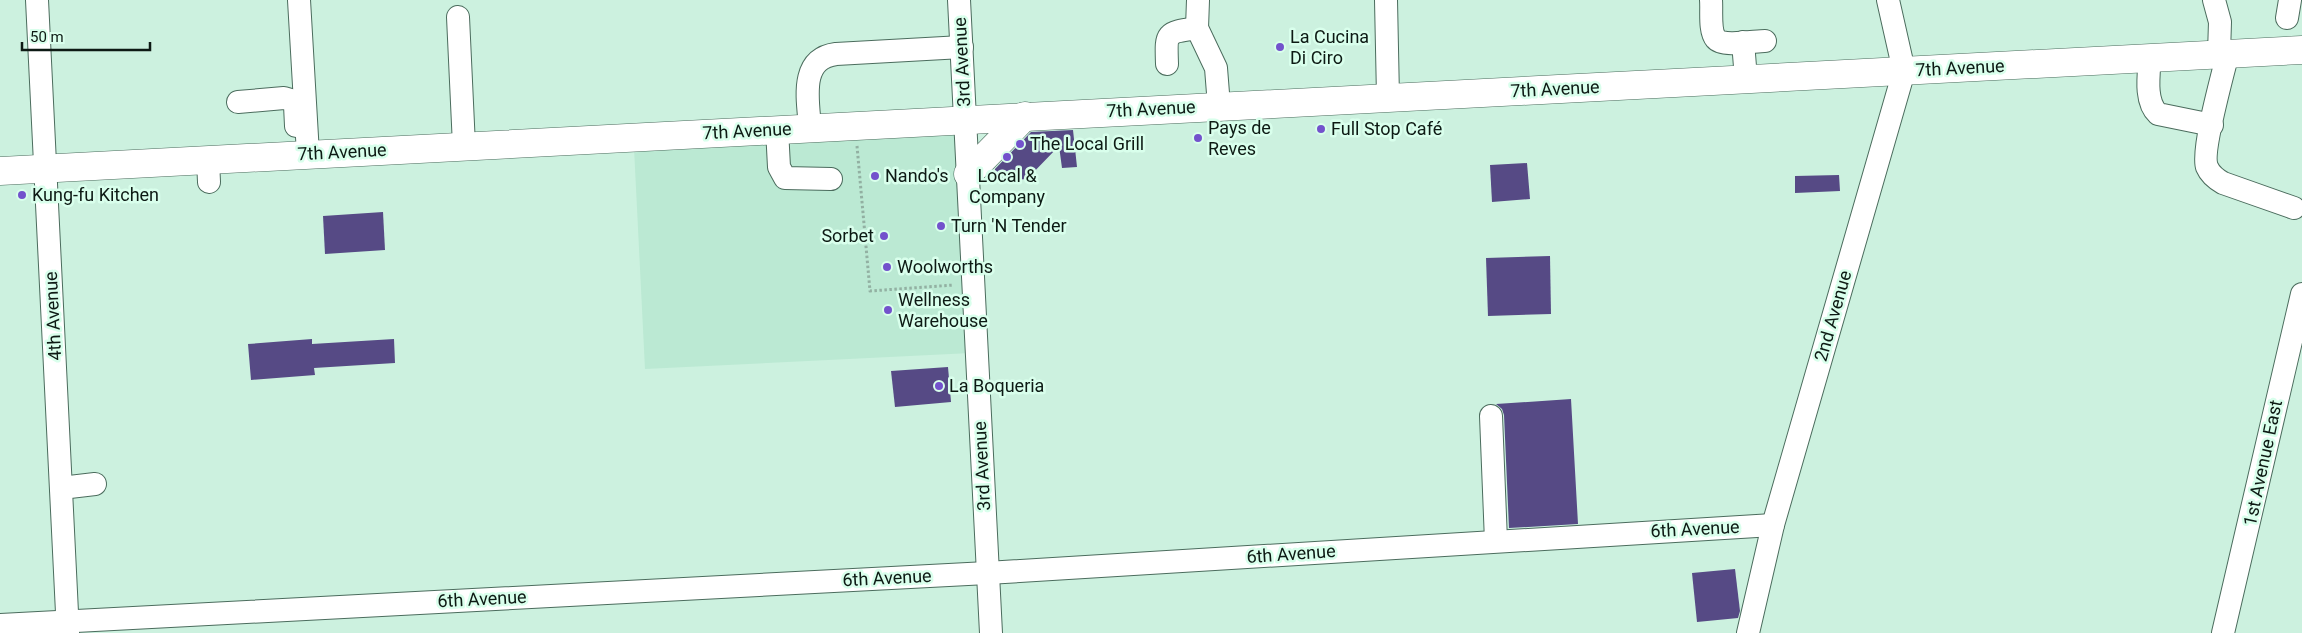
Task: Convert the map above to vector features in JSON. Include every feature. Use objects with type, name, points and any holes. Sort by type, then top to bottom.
[{"type":"main road","name":"7th Avenue","points":[[0,171],[46,168],[209,171],[303,155],[1904,71],[2150,56],[2302,50]]},
{"type":"main road","points":[[968,174],[1025,116]]},
{"type":"street","name":"4th Avenue","points":[[37,0],[68,627]]},
{"type":"street","points":[[300,0],[303,155]]},
{"type":"street","name":"3rd Avenue","points":[[959,0],[991,633]]},
{"type":"street","points":[[1198,0],[1197,28],[1216,68],[1219,106]]},
{"type":"street","points":[[1386,0],[1388,97]]},
{"type":"street","points":[[1711,0],[1713,33],[1716,40],[1723,44],[1766,41]]},
{"type":"street","name":"2nd Avenue","points":[[1748,633],[1773,525],[1904,71],[1888,0]]},
{"type":"street","points":[[2214,0],[2220,22],[2224,53],[2206,155],[2206,166],[2214,177],[2223,183],[2294,208]]},
{"type":"street","points":[[458,16],[464,146]]},
{"type":"street","points":[[1167,64],[1167,41],[1169,35],[1175,31],[1197,28]]},
{"type":"street","points":[[1743,42],[1746,79]]},
{"type":"street","points":[[810,127],[808,80],[812,66],[823,57],[836,54],[962,47]]},
{"type":"street","points":[[2150,56],[2149,84],[2154,110],[2158,114],[2212,125]]},
{"type":"street","points":[[238,102],[284,98],[291,100],[295,105],[303,155]]},
{"type":"street","points":[[776,129],[779,168],[785,178],[831,179]]},
{"type":"street","name":"1st Avenue East","points":[[2223,633],[2302,294]]},
{"type":"street","points":[[1491,416],[1496,541]]},
{"type":"street","points":[[61,488],[95,484]]},
{"type":"street","name":"6th Avenue","points":[[0,625],[68,627],[1773,525]]},
{"type":"path","points":[[856,138],[870,291],[954,285]]},
{"type":"shaded area","points":[[960,127],[971,353],[645,369],[634,148]]},
{"type":"building","points":[[1073,130],[1077,167],[1062,168],[1059,146],[1027,179],[995,181],[995,169],[1031,132]]},
{"type":"building","points":[[1527,163],[1530,199],[1492,202],[1490,165]]},
{"type":"building","points":[[1839,175],[1840,191],[1795,193],[1795,176]]},
{"type":"building","points":[[383,212],[385,250],[325,254],[323,216]]},
{"type":"building","points":[[1550,256],[1551,314],[1488,316],[1486,258]]},
{"type":"building","points":[[312,339],[312,344],[394,339],[395,363],[314,368],[315,375],[251,380],[248,344]]},
{"type":"building","points":[[948,367],[951,402],[895,407],[891,371]]},
{"type":"building","points":[[1571,399],[1578,524],[1509,528],[1504,415],[1502,409],[1496,404]]},
{"type":"building","points":[[1735,569],[1740,611],[1738,618],[1697,622],[1692,573]]},
{"type":"place","name":"La Cucina Di Ciro","points":[[1280,47]]},
{"type":"place","name":"Full Stop Café","points":[[1321,129]]},
{"type":"place","name":"Pays de Reves","points":[[1198,138]]},
{"type":"place","name":"The Local Grill","points":[[1020,144]]},
{"type":"place","name":"Local & Company","points":[[1007,157]]},
{"type":"place","name":"Nando's","points":[[875,176]]},
{"type":"place","name":"Kung-fu Kitchen","points":[[22,195]]},
{"type":"place","name":"Turn 'N Tender","points":[[941,226]]},
{"type":"place","name":"Sorbet","points":[[884,236]]},
{"type":"place","name":"Woolworths","points":[[887,267]]},
{"type":"place","name":"Wellness Warehouse","points":[[888,310]]},
{"type":"place","name":"La Boqueria","points":[[939,386]]}]
